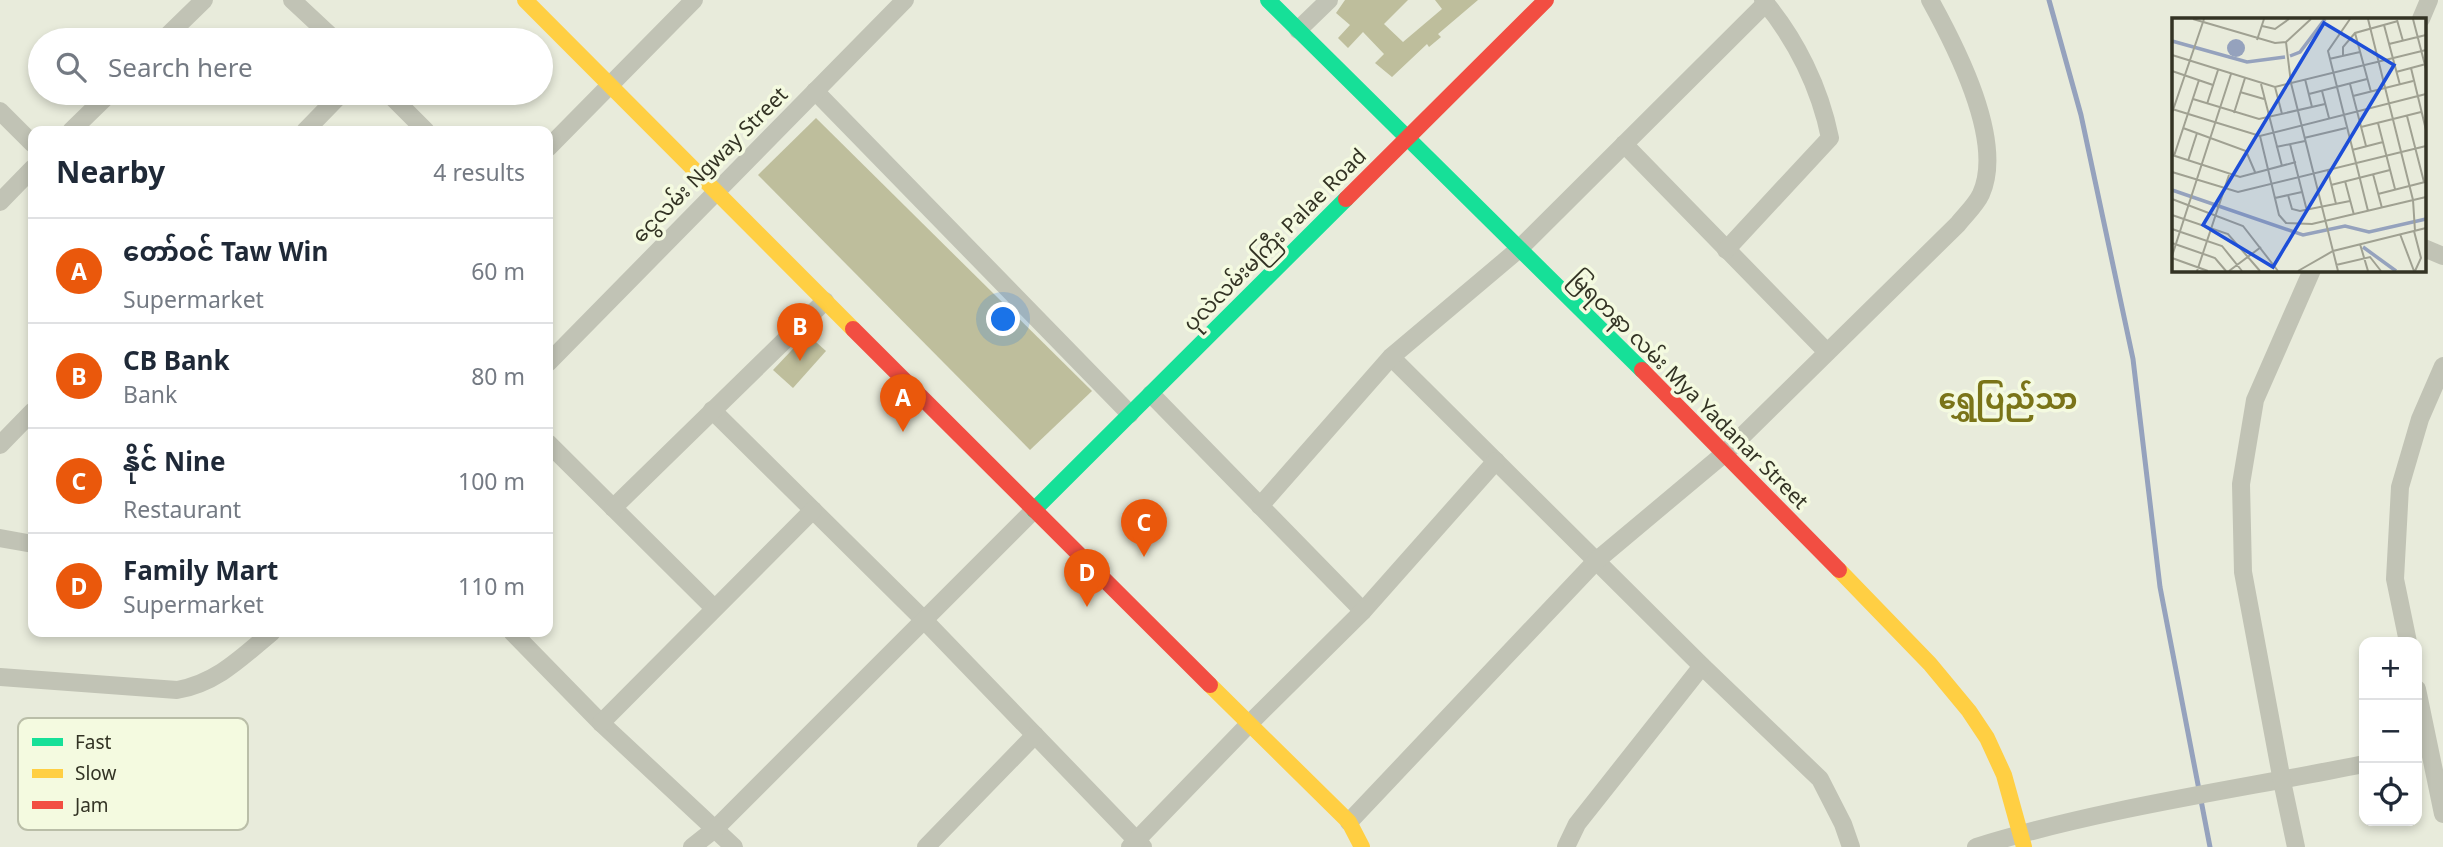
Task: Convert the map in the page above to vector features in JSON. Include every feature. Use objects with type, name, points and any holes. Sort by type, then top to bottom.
[{"type":"street","points":[[175,28],[204,0]]},
{"type":"street","points":[[292,0],[322,28]]},
{"type":"street","points":[[524,0],[552,28]]},
{"type":"street","points":[[553,143],[694,0]]},
{"type":"street","name":"ငွေလမ်း Ngway Street","points":[[553,358],[905,0]]},
{"type":"street","name":"မြရတနာ လမ်း Mya Yadanar Street","points":[[1268,0],[1725,453],[1930,664],[1969,711],[1987,738],[2004,775],[2022,840]]},
{"type":"street","points":[[1298,30],[1329,0]]},
{"type":"street","name":"ပုလဲလမ်းမကြီး Palae Road","points":[[1034,510],[1546,0]]},
{"type":"street","points":[[1349,822],[1596,561],[1725,453],[1958,224],[1981,195],[1988,154],[1982,119],[1951,39],[1930,0]]},
{"type":"street","points":[[2421,18],[2429,0]]},
{"type":"street","points":[[1260,506],[1391,357],[1519,249],[1765,2],[1803,60],[1824,107],[1830,138],[1726,250]]},
{"type":"street","points":[[553,29],[1349,822],[1362,847]]},
{"type":"street","points":[[815,91],[1130,414]]},
{"type":"street","points":[[76,126],[98,105]]},
{"type":"street","points":[[310,126],[330,105]]},
{"type":"street","points":[[400,105],[421,126]]},
{"type":"street","points":[[0,111],[28,140]]},
{"type":"street","points":[[1624,144],[1827,352]]},
{"type":"street","points":[[0,202],[28,173]]},
{"type":"street","points":[[2426,249],[2443,256]]},
{"type":"street","points":[[2297,847],[2243,572],[2241,484],[2255,400],[2312,271]]},
{"type":"street","points":[[613,508],[825,301]]},
{"type":"street","points":[[1391,357],[1702,666],[1820,779],[1843,824],[1851,847]]},
{"type":"street","points":[[2407,637],[2395,579],[2400,487],[2420,419],[2443,366]]},
{"type":"street","points":[[1151,394],[1363,611]]},
{"type":"street","points":[[712,411],[924,620],[1136,845],[1250,723],[1363,611],[1496,461]]},
{"type":"street","points":[[0,445],[28,416]]},
{"type":"street","points":[[553,448],[714,608]]},
{"type":"street","points":[[601,723],[813,510]]},
{"type":"street","points":[[692,847],[716,828],[1034,510]]},
{"type":"street","points":[[0,538],[28,543]]},
{"type":"street","points":[[0,677],[177,690],[197,687],[227,670],[266,637]]},
{"type":"street","points":[[517,637],[601,723],[734,847]]},
{"type":"street","points":[[1566,847],[1577,824],[1702,666]]},
{"type":"street","points":[[2419,700],[2443,814]]},
{"type":"street","points":[[926,847],[1035,735]]},
{"type":"street","points":[[1976,847],[2022,840],[2191,797],[2359,765]]},
{"type":"building","points":[[1345,0],[1408,0],[1384,24],[1403,42],[1442,9],[1435,0],[1478,0],[1438,34],[1441,37],[1429,47],[1427,44],[1392,77],[1375,63],[1384,54],[1363,32],[1348,48],[1338,38],[1350,25],[1336,13]]},
{"type":"building","points":[[816,118],[1092,391],[1030,450],[758,175]]},
{"type":"building","points":[[807,334],[826,351],[793,388],[773,370]]},
{"type":"waterway","points":[[2049,0],[2081,115],[2133,359],[2160,587],[2210,847]]},
{"type":"traffic: fast","points":[[1268,0],[1642,370]]},
{"type":"traffic: fast","points":[[1034,510],[1346,199]]},
{"type":"traffic: slow","points":[[525,0],[553,28]]},
{"type":"traffic: slow","points":[[553,28],[853,329]]},
{"type":"traffic: slow","points":[[1839,570],[1930,664],[1969,711],[1987,738],[2004,775],[2024,847]]},
{"type":"traffic: slow","points":[[1210,685],[1349,822],[1362,847]]},
{"type":"traffic: jam","points":[[1346,199],[1546,0]]},
{"type":"traffic: jam","points":[[853,329],[1210,685]]},
{"type":"traffic: jam","points":[[1642,370],[1839,570]]},
{"type":"place","name":"CB Bank","points":[[800,361]]},
{"type":"place","name":"တော်ဝင် Taw Win","points":[[903,432]]},
{"type":"place","name":"နိုင် Nine","points":[[1144,557]]},
{"type":"place","name":"Family Mart","points":[[1087,607]]},
{"type":"district","name":"ရွှေပြည်သာ","points":[[2008,399]]}]
